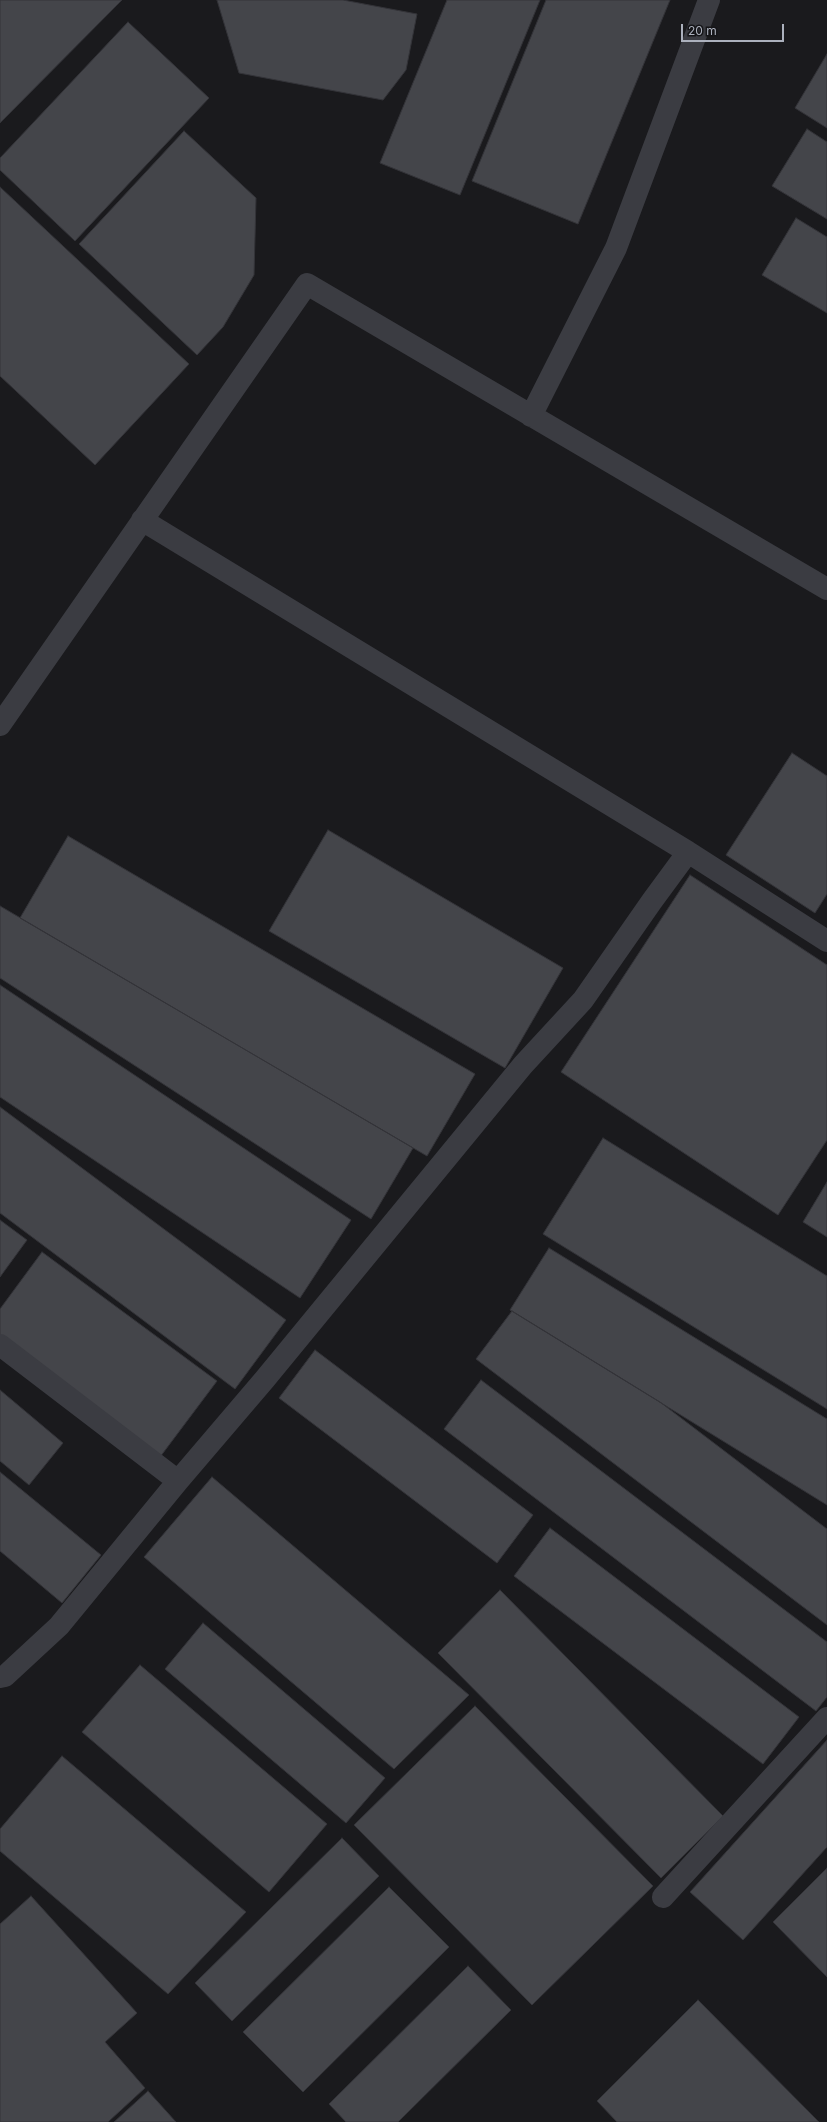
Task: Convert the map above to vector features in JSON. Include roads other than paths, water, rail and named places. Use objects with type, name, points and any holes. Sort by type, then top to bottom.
[{"type":"street","points":[[532,416],[616,248],[709,0]]},
{"type":"street","points":[[0,725],[307,284],[827,589]]},
{"type":"street","points":[[142,520],[688,852],[827,941]]},
{"type":"street","points":[[0,1677],[5,1676],[59,1626],[178,1481],[270,1373],[518,1070],[583,1000],[688,852]]},
{"type":"street","points":[[0,1345],[178,1481]]},
{"type":"street","points":[[663,1897],[827,1718]]}]
